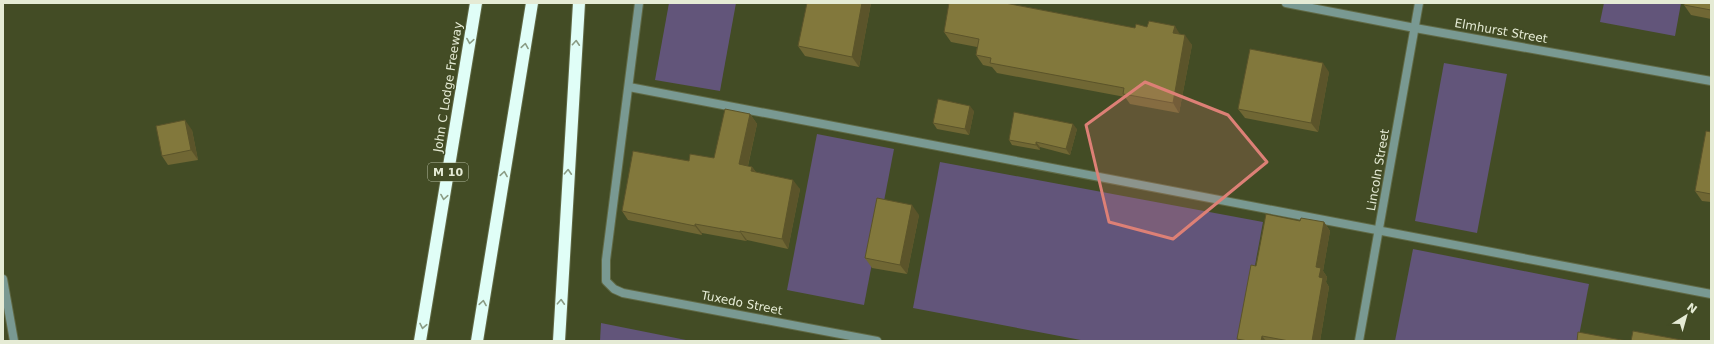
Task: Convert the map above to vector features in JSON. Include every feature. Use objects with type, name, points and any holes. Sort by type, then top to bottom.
[{"type":"highway","name":"John C Lodge Freeway","points":[[420,341],[476,3]]},
{"type":"highway","points":[[477,341],[532,3]]},
{"type":"highway","points":[[559,341],[578,3]]},
{"type":"street","points":[[639,3],[629,87],[1711,294]]},
{"type":"street","name":"Elmhurst Street","points":[[1286,3],[1415,28],[1711,81]]},
{"type":"street","name":"Lincoln Street","points":[[1359,341],[1419,3]]},
{"type":"street","name":"Tuxedo Street","points":[[629,87],[606,260],[606,281],[614,290],[623,293],[877,341]]},
{"type":"street","points":[[3,279],[14,341]]},
{"type":"highlighted area","points":[[1145,82],[1228,115],[1267,162],[1173,239],[1109,222],[1086,125]]},
{"type":"shaded area","points":[[669,3],[736,3],[720,91],[655,80]]},
{"type":"shaded area","points":[[1604,3],[1681,3],[1675,36],[1600,22]]},
{"type":"shaded area","points":[[1444,63],[1507,74],[1477,233],[1415,221]]},
{"type":"shaded area","points":[[817,134],[894,149],[864,305],[787,290]]},
{"type":"shaded area","points":[[940,162],[1263,222],[1241,341],[1086,341],[913,308]]},
{"type":"shaded area","points":[[1413,249],[1589,284],[1578,341],[1395,341]]},
{"type":"shaded area","points":[[601,323],[691,341],[600,341]]},
{"type":"building","points":[[807,3],[862,3],[852,57],[798,46]]},
{"type":"building","points":[[949,3],[1005,3],[1135,28],[1136,24],[1147,27],[1149,21],[1175,26],[1173,33],[1185,35],[1173,103],[1123,94],[1124,88],[990,63],[991,58],[976,55],[979,39],[944,32]]},
{"type":"building","points":[[1684,3],[1711,3],[1711,10],[1684,5]]},
{"type":"building","points":[[1250,49],[1323,63],[1311,123],[1238,109]]},
{"type":"building","points":[[938,99],[970,106],[965,129],[933,123]]},
{"type":"building","points":[[725,109],[750,114],[739,164],[752,167],[751,171],[793,180],[782,239],[695,224],[695,226],[622,211],[633,151],[689,161],[690,154],[714,158]]},
{"type":"building","points":[[1014,112],[1073,124],[1066,149],[1036,142],[1036,145],[1009,140]]},
{"type":"building","points":[[185,120],[191,150],[162,156],[156,126]]},
{"type":"building","points":[[1706,131],[1711,132],[1711,194],[1695,191]]},
{"type":"building","points":[[877,198],[912,205],[900,265],[865,258]]},
{"type":"building","points":[[1266,214],[1300,221],[1301,218],[1324,222],[1316,267],[1321,268],[1319,277],[1323,278],[1312,341],[1289,341],[1262,336],[1261,341],[1237,339],[1251,265],[1256,266]]},
{"type":"building","points":[[1633,331],[1687,341],[1631,341]]},
{"type":"building","points":[[1578,332],[1627,341],[1577,341]]}]
